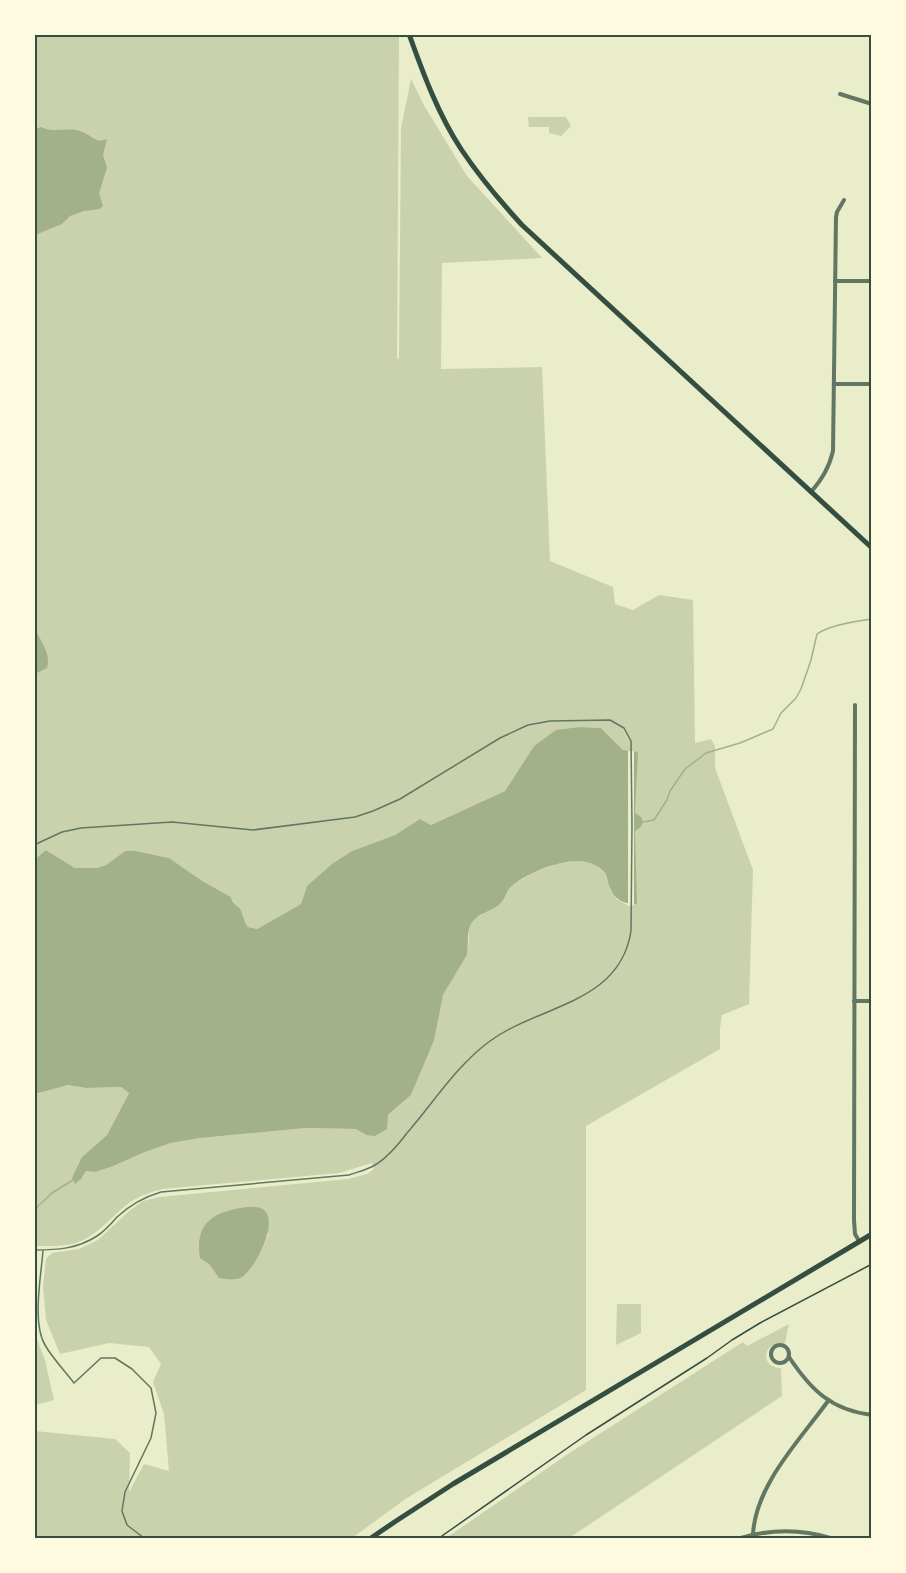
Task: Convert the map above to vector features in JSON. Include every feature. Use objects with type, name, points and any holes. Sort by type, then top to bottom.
[{"type":"main road","points":[[409,34],[419,64],[453,136],[500,201],[528,232],[872,548]]},
{"type":"main road","points":[[371,1539],[453,1484],[872,1234]]},
{"type":"street","points":[[840,94],[872,104]]},
{"type":"street","points":[[811,492],[824,477],[833,452],[836,217],[844,200]]},
{"type":"street","points":[[835,281],[872,281]]},
{"type":"street","points":[[834,384],[872,384]]},
{"type":"street","points":[[855,705],[854,1220],[855,1234],[859,1241]]},
{"type":"street","points":[[854,1001],[872,1001]]},
{"type":"street","points":[[789,1357],[785,1362],[779,1363],[774,1360],[771,1352],[775,1347],[783,1346],[807,1382],[828,1401],[845,1410],[872,1415]]},
{"type":"street","points":[[753,1534],[757,1513],[772,1478],[828,1401]]},
{"type":"street","points":[[741,1539],[753,1534],[789,1532],[802,1532],[830,1539]]},
{"type":"lane","points":[[34,845],[62,832],[81,828],[172,822],[253,830],[355,817],[400,799],[500,738],[520,728],[540,722],[610,720],[624,728],[630,737],[632,750],[629,941],[621,961],[607,980],[591,992],[505,1031],[476,1052],[460,1068],[396,1147],[374,1166],[349,1175],[161,1192],[141,1199],[130,1206],[98,1236],[83,1244],[67,1248],[34,1250]]},
{"type":"lane","points":[[44,1250],[38,1320],[44,1343],[74,1383],[101,1358],[116,1358],[132,1369],[151,1388],[156,1413],[151,1438],[125,1492],[122,1511],[127,1525],[144,1539]]},
{"type":"path","points":[[439,1539],[586,1435],[732,1340],[872,1264]]},
{"type":"shaded area","points":[[35,35],[399,35],[397,359],[399,358],[401,128],[411,79],[425,107],[467,176],[542,258],[442,263],[441,369],[542,367],[550,561],[613,587],[615,604],[633,610],[659,595],[693,600],[695,743],[711,739],[715,746],[715,768],[753,870],[749,1004],[722,1015],[720,1049],[586,1126],[586,1390],[407,1498],[352,1538],[35,1538],[35,1431],[115,1439],[130,1453],[129,1492],[144,1464],[169,1471],[164,1414],[153,1382],[161,1364],[149,1347],[109,1343],[60,1354],[46,1320],[43,1286],[46,1259],[52,1253],[79,1249],[98,1240],[143,1201],[159,1197],[348,1179],[367,1174],[374,1169],[372,1163],[339,1173],[162,1189],[132,1201],[99,1230],[76,1243],[35,1246],[35,1094],[68,1085],[86,1088],[121,1087],[129,1093],[107,1135],[81,1158],[77,1165],[81,1179],[86,1171],[95,1172],[171,1143],[200,1138],[306,1128],[356,1129],[366,1135],[411,1095],[443,995],[467,955],[471,921],[501,903],[511,886],[533,873],[579,859],[592,863],[605,873],[610,890],[616,899],[631,907],[623,750],[601,728],[580,727],[534,746],[505,791],[431,825],[420,819],[395,835],[352,851],[307,886],[301,904],[257,929],[248,927],[231,897],[169,858],[125,851],[106,865],[97,868],[75,868],[46,850],[35,860]],"holes":[[[269,1233],[251,1266],[219,1278],[209,1264]]]},
{"type":"shaded area","points":[[528,117],[566,117],[571,126],[561,136],[549,133],[549,127],[529,127]]},
{"type":"shaded area","points":[[41,127],[50,130],[76,130],[99,141],[107,139],[103,155],[107,168],[99,193],[103,206],[70,216],[62,224],[35,235],[35,129]]},
{"type":"shaded area","points":[[34,632],[42,641],[48,659],[47,668],[35,674]]},
{"type":"shaded area","points":[[580,727],[601,728],[623,750],[638,752],[635,813],[641,817],[643,822],[635,831],[637,904],[623,902],[616,898],[604,871],[594,864],[582,861],[550,866],[529,875],[511,887],[500,904],[471,924],[467,955],[443,995],[434,1040],[411,1095],[388,1115],[387,1129],[375,1136],[366,1135],[356,1129],[306,1128],[200,1138],[171,1143],[95,1172],[86,1171],[75,1184],[72,1178],[81,1158],[107,1135],[129,1093],[121,1087],[86,1088],[68,1085],[35,1094],[34,860],[46,850],[75,868],[97,868],[106,865],[125,851],[169,858],[231,897],[233,903],[240,909],[248,927],[257,929],[301,904],[307,886],[332,864],[352,851],[395,835],[420,819],[431,825],[505,791],[534,746],[556,730]]},
{"type":"shaded area","points":[[247,1207],[257,1207],[265,1211],[269,1226],[267,1236],[253,1265],[242,1277],[219,1278],[209,1264],[200,1258],[200,1235],[209,1220],[216,1215]]},
{"type":"shaded area","points":[[617,1304],[641,1304],[641,1333],[616,1345]]},
{"type":"shaded area","points":[[789,1324],[785,1343],[771,1346],[766,1355],[769,1364],[781,1368],[782,1396],[569,1538],[446,1538],[568,1454],[743,1342],[747,1346]]},
{"type":"shaded area","points":[[35,1334],[45,1360],[54,1400],[35,1405]]},
{"type":"pier","points":[[628,751],[634,751],[634,905],[628,905]]},
{"type":"waterway","points":[[643,822],[654,820],[685,769],[706,753],[740,743],[773,729],[781,713],[796,698],[801,689],[817,634],[835,626],[872,619]]},
{"type":"waterway","points":[[34,1210],[52,1193],[73,1180]]}]
